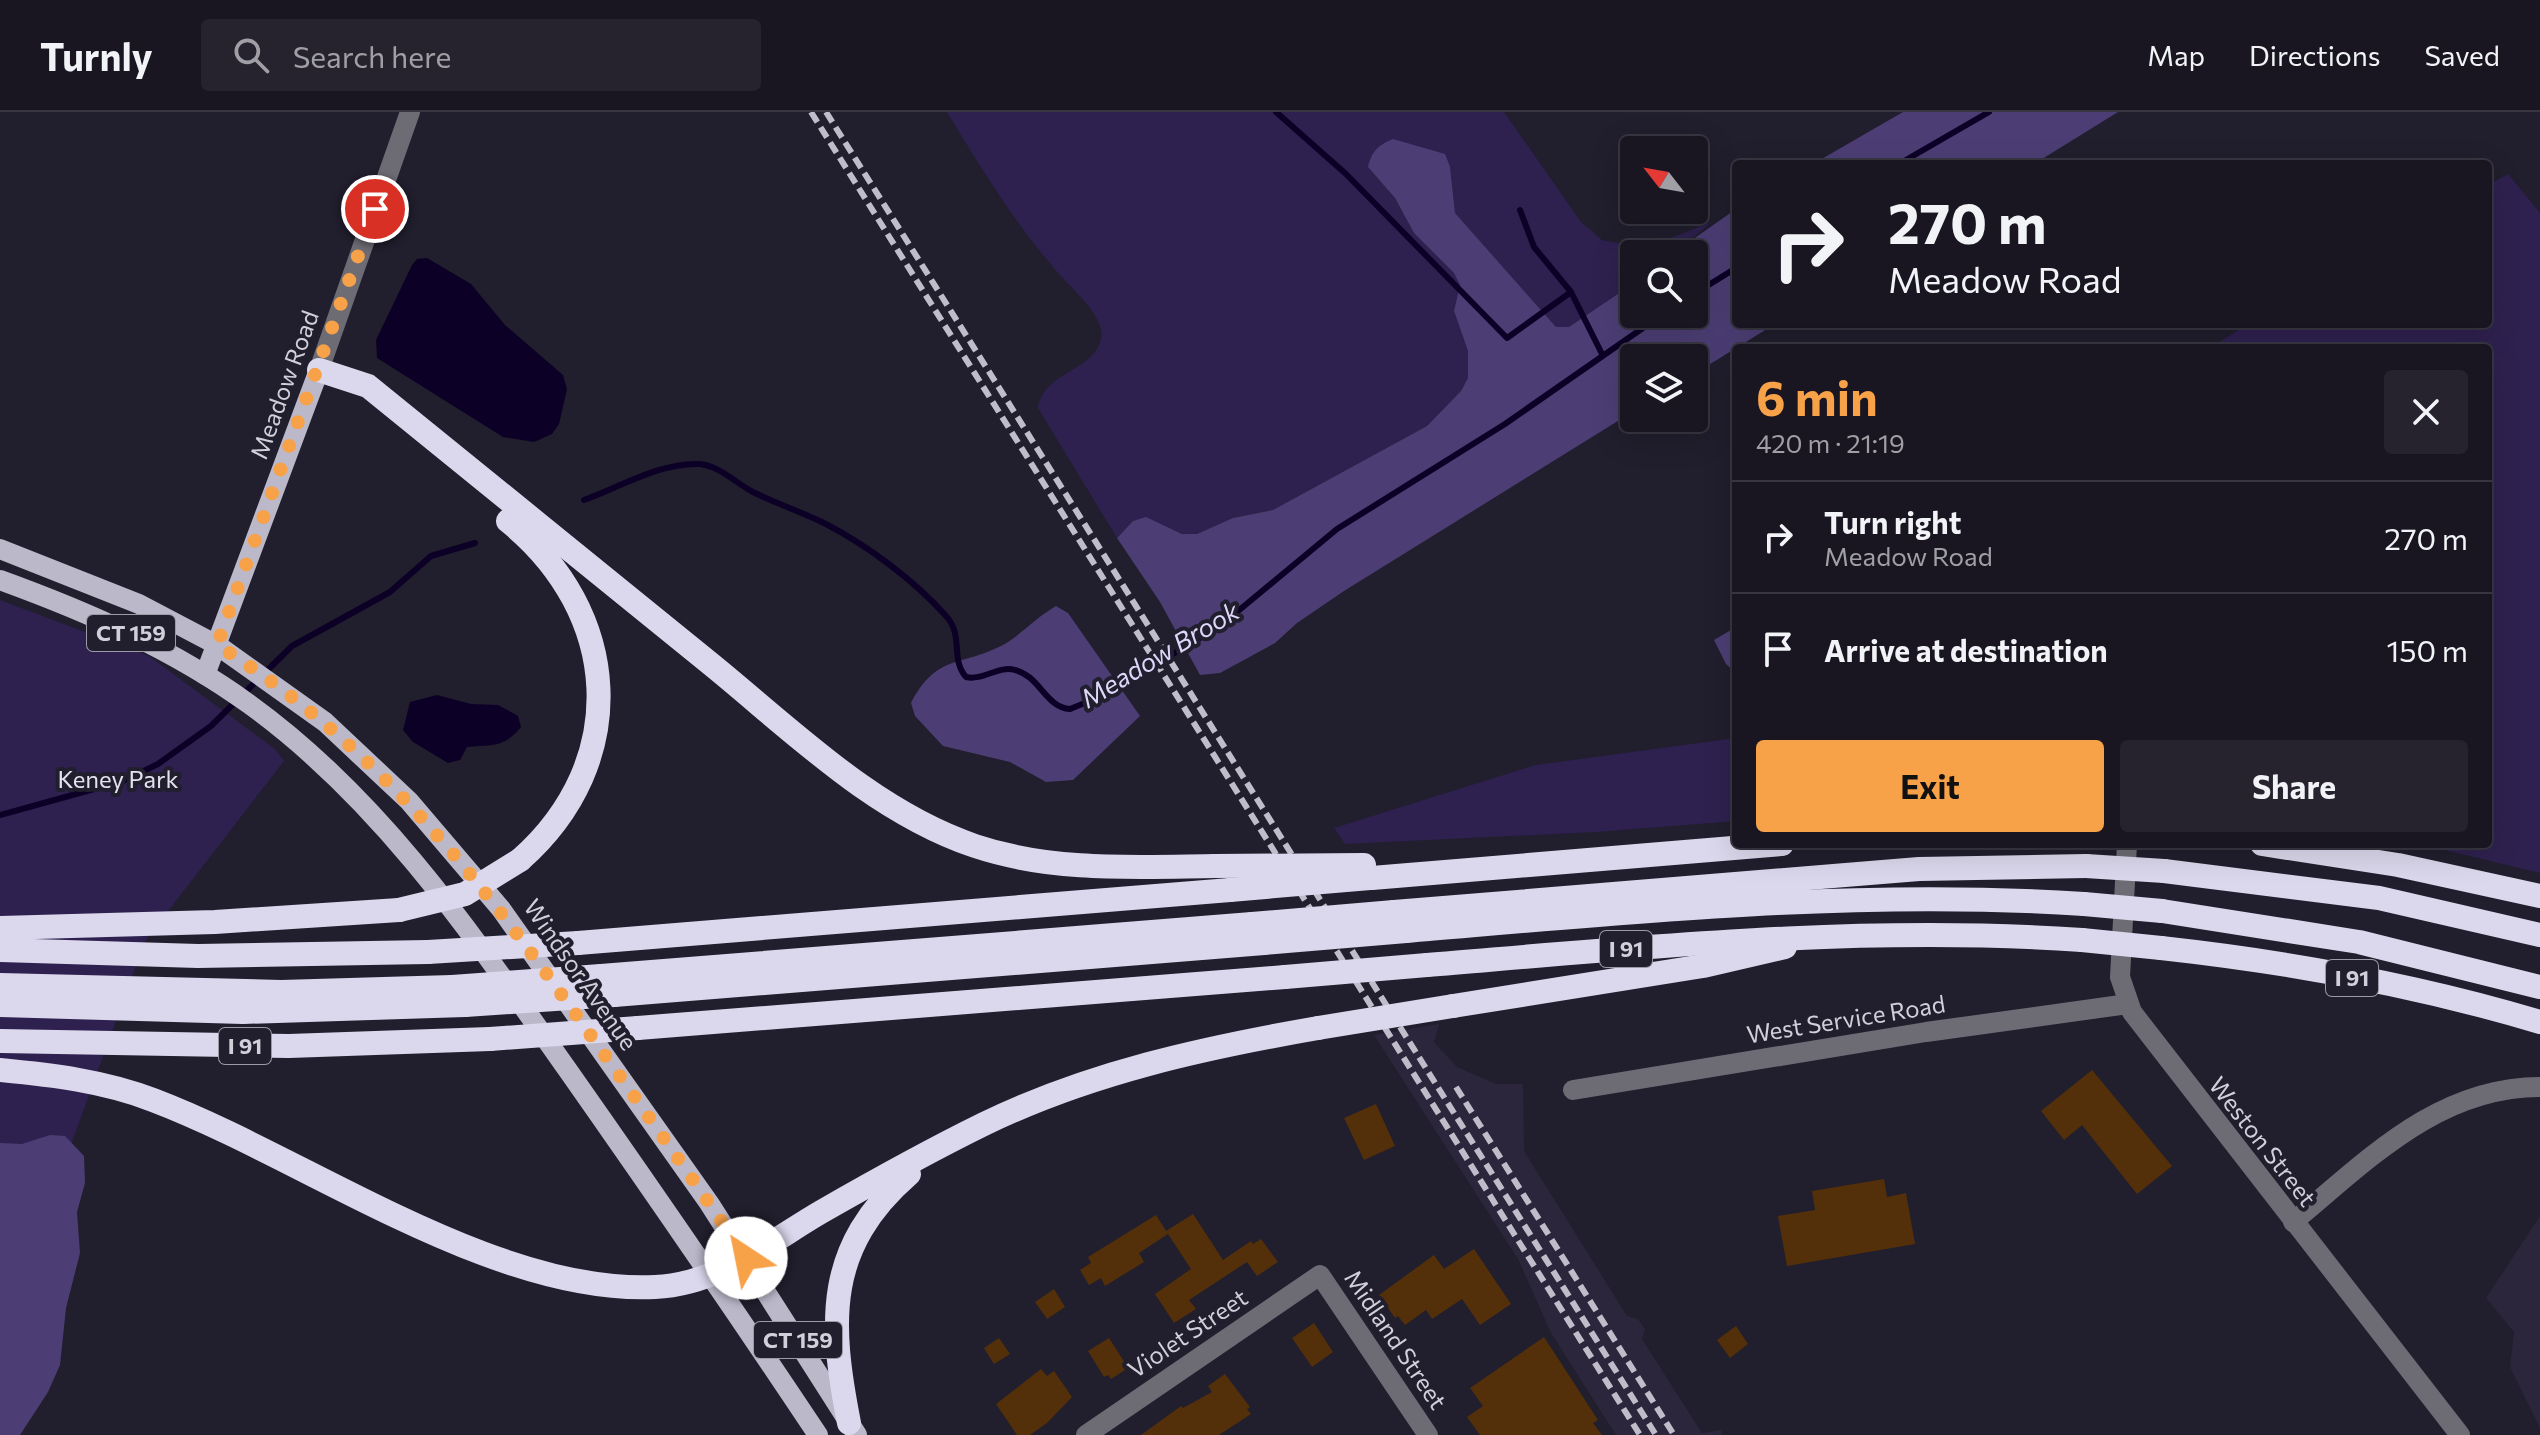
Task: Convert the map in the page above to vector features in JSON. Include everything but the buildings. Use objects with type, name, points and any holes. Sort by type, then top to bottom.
[{"type":"highway","points":[[0,928],[215,922],[399,910],[465,894],[520,860],[548,833],[568,803],[593,745],[599,681],[585,618],[560,574],[532,540],[319,370]]},
{"type":"highway","points":[[319,370],[368,386],[831,762],[914,819],[973,845],[1046,863],[1105,867],[1215,866],[1429,873],[1733,848]]},
{"type":"highway","points":[[2288,848],[2410,867],[2540,896]]},
{"type":"highway","points":[[1400,922],[1919,869],[2086,866],[2164,871],[2353,893],[2439,909],[2540,935]]},
{"type":"highway","points":[[0,950],[198,956],[428,952],[578,943],[1230,890],[1368,872]]},
{"type":"highway","points":[[0,1005],[243,1012],[1400,922],[1828,898],[1961,898],[2162,911],[2359,942],[2540,987]]},
{"type":"highway","name":"I 91","points":[[0,1041],[289,1046],[490,1039],[1826,935],[1953,933],[2082,940],[2299,967],[2436,995],[2540,1022]]},
{"type":"highway","points":[[0,1070],[75,1079],[153,1099],[429,1229],[548,1275],[597,1285],[641,1287],[686,1284],[711,1276],[746,1258],[957,1138],[1039,1100],[1096,1079],[1203,1050],[1318,1028],[1729,961],[1826,935]]},
{"type":"highway","points":[[0,985],[459,996]]},
{"type":"highway","points":[[846,1431],[835,1322],[837,1287],[847,1256],[881,1201],[957,1138]]},
{"type":"main road","name":"Meadow Road","points":[[205,675],[319,370]]},
{"type":"main road","name":"Windsor Avenue","points":[[2,556],[139,604],[217,645],[274,683],[375,767],[469,869],[510,922],[746,1258],[846,1431]]},
{"type":"main road","name":"CT 159","points":[[0,580],[121,628],[205,675],[250,705],[329,770],[400,845],[489,960],[711,1276],[818,1435]]},
{"type":"street","name":"Meadow Road","points":[[319,370],[410,112]]},
{"type":"street","name":"Weston Street","points":[[2127,848],[2120,965],[2128,1004],[2145,1033],[2460,1435]]},
{"type":"street","name":"West Service Road","points":[[1573,1090],[1926,1032],[2128,1004]]},
{"type":"street","points":[[2293,1222],[2398,1135],[2436,1111],[2484,1092],[2540,1087]]},
{"type":"street","name":"Violet Street","points":[[1086,1435],[1320,1275]]},
{"type":"street","name":"Midland Street","points":[[1320,1275],[1428,1435]]},
{"type":"shaded area","points":[[1903,112],[2118,112],[2040,160],[1820,160]]},
{"type":"shaded area","points":[[1393,139],[1445,154],[1450,167],[1455,213],[1556,327],[1569,327],[1620,292],[1620,328],[1708,328],[1708,240],[1692,240],[1732,212],[1732,328],[1769,328],[1743,344],[1732,344],[1732,351],[1708,365],[1708,344],[1620,344],[1620,420],[1344,591],[1297,623],[1275,643],[1220,673],[1200,675],[1160,602],[1117,538],[1133,521],[1146,517],[1182,534],[1197,534],[1233,518],[1273,510],[1427,426],[1461,391],[1468,378],[1468,351],[1454,311],[1460,285],[1454,273],[1414,233],[1395,198],[1368,167],[1376,149]]},
{"type":"shaded area","points":[[427,258],[471,284],[505,325],[563,375],[567,389],[559,424],[552,434],[534,442],[503,437],[377,358],[376,340],[412,265],[417,259]]},
{"type":"shaded area","points":[[1056,606],[1068,613],[1140,716],[1073,780],[1046,782],[1010,762],[943,746],[915,716],[911,703],[921,687],[940,669],[1008,642]]},
{"type":"shaded area","points":[[1732,629],[1732,669],[1726,664],[1714,640]]},
{"type":"shaded area","points":[[437,695],[471,704],[498,705],[518,716],[521,727],[503,742],[467,747],[460,760],[448,763],[413,742],[403,730],[410,702]]},
{"type":"shaded area","points":[[1439,1024],[1434,1042],[1457,1067],[1496,1084],[1523,1084],[1524,1151],[1627,1316],[1638,1319],[1645,1329],[1642,1339],[1702,1433],[1721,1430],[1722,1435],[1616,1435],[1551,1333],[1518,1259],[1374,1035]]},
{"type":"shaded area","points":[[50,1135],[65,1136],[84,1156],[85,1183],[77,1212],[80,1253],[66,1308],[60,1365],[48,1392],[20,1435],[0,1435],[0,1143],[22,1144]]},
{"type":"shaded area","points":[[2540,1216],[2540,1428],[2510,1367],[2514,1332],[2486,1298]]},
{"type":"green space","points":[[947,112],[1504,112],[1581,222],[1602,240],[1620,243],[1620,292],[1569,327],[1556,327],[1455,213],[1450,167],[1368,167],[1395,198],[1414,233],[1454,273],[1460,285],[1454,311],[1468,351],[1468,378],[1461,391],[1427,426],[1273,510],[1233,518],[1197,534],[1183,534],[1146,518],[1133,521],[1117,538],[1038,408],[1049,387],[1096,350],[1101,339],[1098,322],[1087,304],[1013,216]]},
{"type":"green space","points":[[2508,174],[2540,213],[2540,873],[2437,848],[2492,848],[2492,344],[2216,344],[2242,328],[2492,328],[2492,183]]},
{"type":"green space","points":[[1712,222],[1690,240],[1665,240],[1708,224]]},
{"type":"green space","name":"Keney Park","points":[[0,600],[149,656],[275,749],[284,761],[145,941],[0,1340]]},
{"type":"green space","points":[[1732,739],[1732,821],[1596,832],[1345,844],[1334,828],[1536,765]]},
{"type":"waterway","points":[[1276,112],[1346,174],[1507,338],[1571,292],[1602,354]]},
{"type":"waterway","name":"Meadow Brook","points":[[1906,160],[1989,112]]},
{"type":"waterway","points":[[1520,210],[1534,247],[1571,292]]},
{"type":"waterway","name":"Meadow Brook","points":[[1708,285],[1732,270]]},
{"type":"waterway","name":"Meadow Brook","points":[[584,500],[670,467],[700,464],[714,468],[753,492],[842,533],[905,577],[951,623],[959,663],[966,677],[1015,670],[1031,678],[1054,703],[1070,709],[1102,696],[1220,626],[1337,529],[1505,424],[1643,328]]},
{"type":"waterway","name":"Meadow Brook","points":[[0,815],[123,781],[158,764],[211,726],[292,646],[390,592],[431,556],[475,543]]},
{"type":"railway","points":[[811,112],[1640,1435]]},
{"type":"railway","points":[[826,112],[1656,1435]]},
{"type":"railway","points":[[1456,1087],[1674,1435]]},
{"type":"route","points":[[375,209],[217,645],[304,705],[386,777],[429,822],[520,935],[746,1258]]}]
